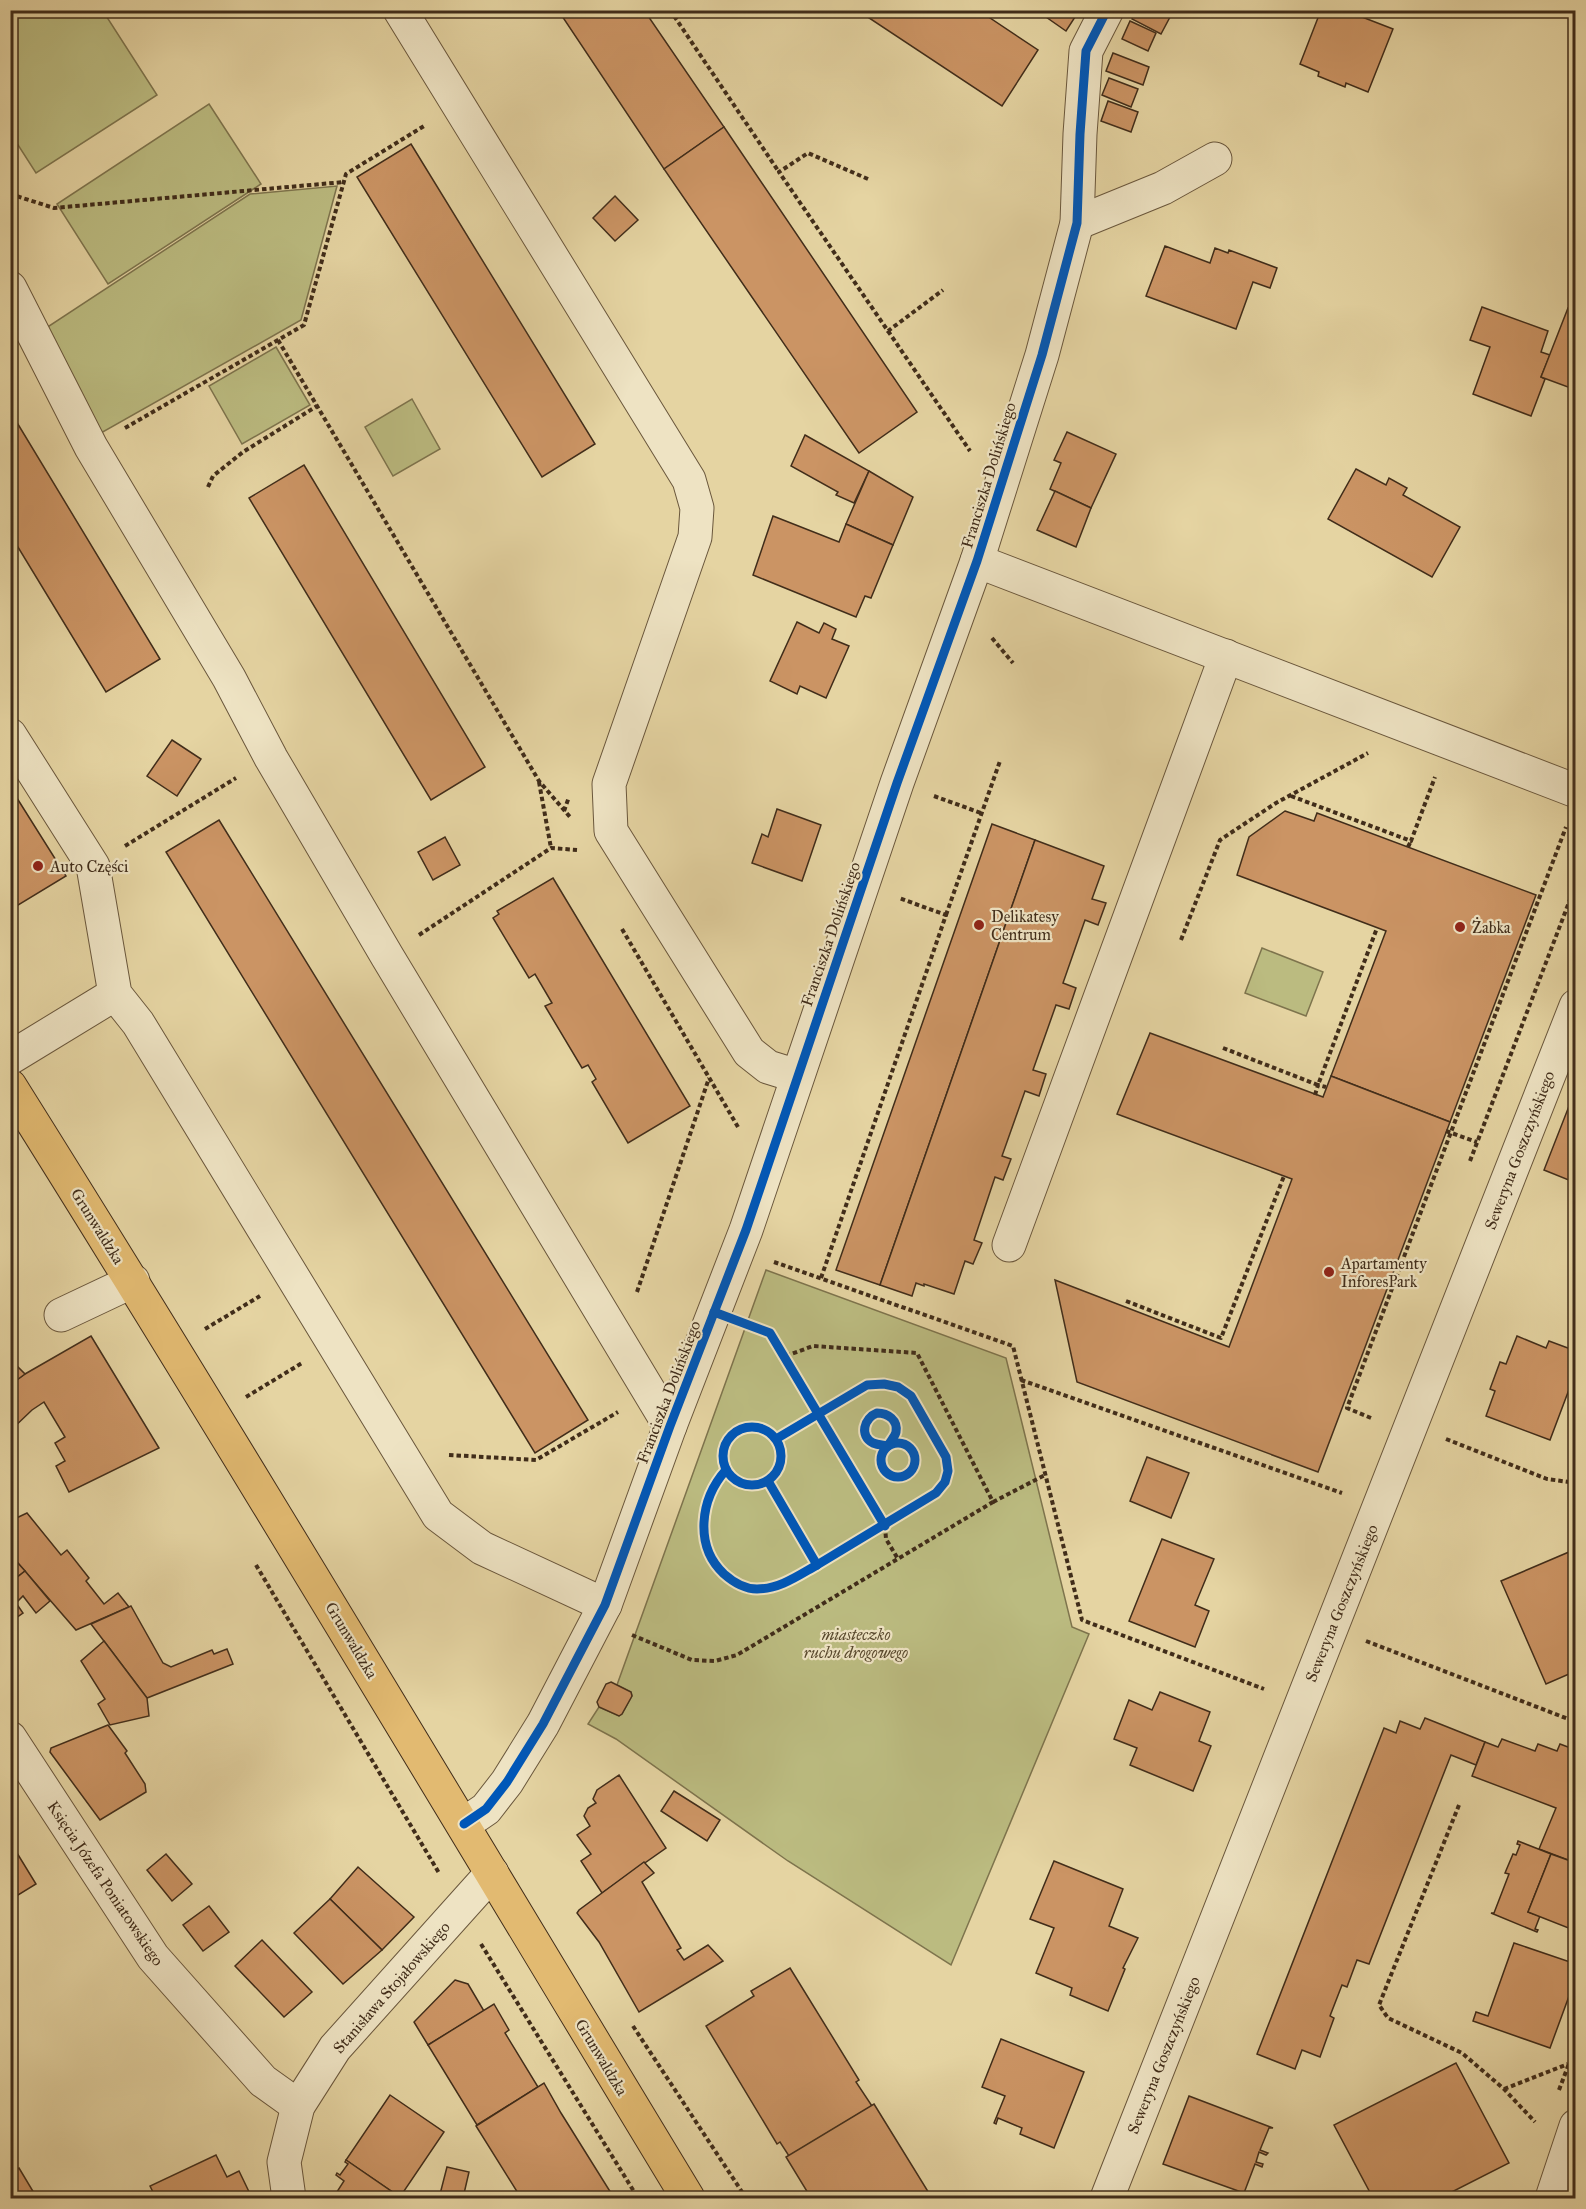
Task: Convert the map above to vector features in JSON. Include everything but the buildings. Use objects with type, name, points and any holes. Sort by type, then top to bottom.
[{"type":"main road","name":"Grunwaldzka","points":[[10,1086],[133,1281],[464,1824],[688,2199]]},
{"type":"street","points":[[400,10],[689,480],[697,508],[695,537],[609,784],[611,831],[749,1052],[768,1066],[797,1076]]},
{"type":"street","name":"Franciszka Dolińskiego","points":[[464,1824],[486,1809],[507,1782],[543,1724],[605,1605],[670,1426],[746,1230],[897,783],[977,561],[1042,355],[1077,223],[1086,51],[1107,10]]},
{"type":"street","points":[[1077,223],[1163,188],[1215,159]]},
{"type":"street","points":[[10,288],[91,447],[229,678],[271,758],[387,956],[670,1426]]},
{"type":"street","points":[[977,561],[1226,656],[1572,805]]},
{"type":"street","points":[[1009,1245],[1226,656]]},
{"type":"street","points":[[10,735],[93,866],[115,994],[138,1023],[438,1515],[482,1548],[605,1605]]},
{"type":"street","points":[[10,1058],[115,994]]},
{"type":"street","name":"Seweryna Goszczyńskiego","points":[[1107,2199],[1575,1006]]},
{"type":"street","points":[[61,1315],[133,1281]]},
{"type":"street","name":"Księcia Józefa Poniatowskiego","points":[[10,1738],[153,1957],[263,2081],[298,2106]]},
{"type":"street","name":"Stanisława Stojałowskiego","points":[[298,2106],[335,2048],[492,1873]]},
{"type":"street","points":[[289,2199],[284,2162],[298,2106]]},
{"type":"street","points":[[1552,2199],[1575,2126]]},
{"type":"path","points":[[670,10],[972,455]]},
{"type":"path","points":[[91,447],[304,325],[346,174],[459,106]]},
{"type":"path","points":[[779,172],[808,153],[868,179]]},
{"type":"path","points":[[10,194],[54,208],[344,182]]},
{"type":"path","points":[[888,331],[943,290]]},
{"type":"path","points":[[278,340],[539,781],[564,811],[571,792]]},
{"type":"path","points":[[208,488],[213,476],[243,452],[317,406]]},
{"type":"path","points":[[991,637],[1012,663]]},
{"type":"path","points":[[1181,940],[1220,840],[1290,796],[1372,751]]},
{"type":"path","points":[[93,866],[271,758]]},
{"type":"path","points":[[820,1278],[1000,761]]},
{"type":"path","points":[[1408,847],[1438,767]]},
{"type":"path","points":[[539,781],[551,849]]},
{"type":"path","points":[[897,783],[981,813]]},
{"type":"path","points":[[1290,796],[1411,841]]},
{"type":"path","points":[[1373,1419],[1347,1408],[1572,805]]},
{"type":"path","points":[[387,956],[551,849],[576,850],[611,831]]},
{"type":"path","points":[[576,850],[582,861]]},
{"type":"path","points":[[890,895],[946,915]]},
{"type":"path","points":[[618,923],[744,1136]]},
{"type":"path","points":[[1315,1095],[1377,928]]},
{"type":"path","points":[[1223,1048],[1326,1087]]},
{"type":"path","points":[[620,1341],[709,1077]]},
{"type":"path","points":[[1449,1132],[1477,1142]]},
{"type":"path","points":[[1126,1301],[1221,1338],[1284,1176]]},
{"type":"path","points":[[771,1261],[1013,1346],[1082,1620],[1280,1695],[1297,1714]]},
{"type":"path","points":[[204,1329],[292,1276]]},
{"type":"path","points":[[198,1319],[210,1339]]},
{"type":"path","points":[[246,1397],[333,1344]]},
{"type":"path","points":[[791,1366],[783,1352],[813,1347],[917,1353],[993,1502]]},
{"type":"path","points":[[1020,1380],[1343,1494]]},
{"type":"path","points":[[240,1387],[252,1407]]},
{"type":"path","points":[[401,1453],[536,1460],[626,1407]]},
{"type":"path","points":[[1445,1439],[1547,1479],[1575,1483]]},
{"type":"path","points":[[626,1632],[692,1660],[715,1661],[736,1655],[993,1502],[1045,1475]]},
{"type":"path","points":[[879,1516],[885,1526],[886,1539],[898,1559]]},
{"type":"path","points":[[874,1532],[894,1520]]},
{"type":"path","points":[[253,1560],[460,1909],[638,2199]]},
{"type":"path","points":[[1331,1628],[1575,1722]]},
{"type":"path","points":[[1459,1805],[1379,2005],[1388,2018],[1462,2052],[1504,2089],[1536,2123]]},
{"type":"path","points":[[631,2023],[746,2199]]},
{"type":"path","points":[[1504,2089],[1569,2064]]},
{"type":"green space","points":[[11,10],[103,11],[157,95],[36,173],[11,134]]},
{"type":"green space","points":[[209,104],[261,184],[108,284],[57,204]]},
{"type":"green space","points":[[337,186],[301,320],[101,433],[46,328],[250,194]]},
{"type":"green space","points":[[276,347],[310,405],[242,444],[209,386]]},
{"type":"green space","points":[[412,399],[440,449],[393,476],[365,427]]},
{"type":"green space","points":[[1262,948],[1323,972],[1306,1016],[1245,993]]},
{"type":"green space","name":"miasteczko ruchu drogowego","points":[[766,1270],[1006,1358],[1072,1627],[1089,1634],[951,1965],[788,1861],[616,1739],[588,1724],[599,1707],[619,1716],[632,1696],[631,1692],[617,1685]]},
{"type":"cycle path","points":[[464,1824],[486,1809],[507,1782],[543,1724],[605,1605],[670,1426],[746,1230],[897,783],[977,561],[1042,355],[1077,223],[1086,51],[1107,10]]},
{"type":"cycle path","points":[[714,1312],[770,1333],[885,1526]]},
{"type":"cycle path","points":[[768,1481],[817,1565],[936,1493],[945,1482],[948,1471],[946,1457],[911,1396],[898,1387],[884,1384],[867,1385],[776,1439]]},
{"type":"cycle path","points":[[877,1413],[885,1414],[894,1421],[895,1434],[888,1446],[873,1443],[866,1436],[866,1423],[877,1413]]},
{"type":"cycle path","points":[[746,1427],[758,1427],[773,1435],[781,1450],[781,1456],[781,1462],[773,1477],[758,1485],[746,1485],[731,1477],[723,1462],[723,1450],[731,1435],[746,1427]]},
{"type":"cycle path","points":[[898,1443],[910,1448],[915,1460],[910,1472],[898,1477],[886,1472],[881,1460],[886,1448],[898,1443]]},
{"type":"cycle path","points":[[726,1470],[710,1495],[704,1522],[708,1550],[714,1563],[724,1574],[744,1586],[753,1589],[765,1588],[789,1581],[817,1565]]},
{"type":"place","name":"Auto Części","points":[[38,866]]},
{"type":"place","name":"Delikatesy Centrum","points":[[979,925]]},
{"type":"place","name":"Żabka","points":[[1460,927]]},
{"type":"place","name":"Apartamenty InforesPark","points":[[1329,1272]]}]
